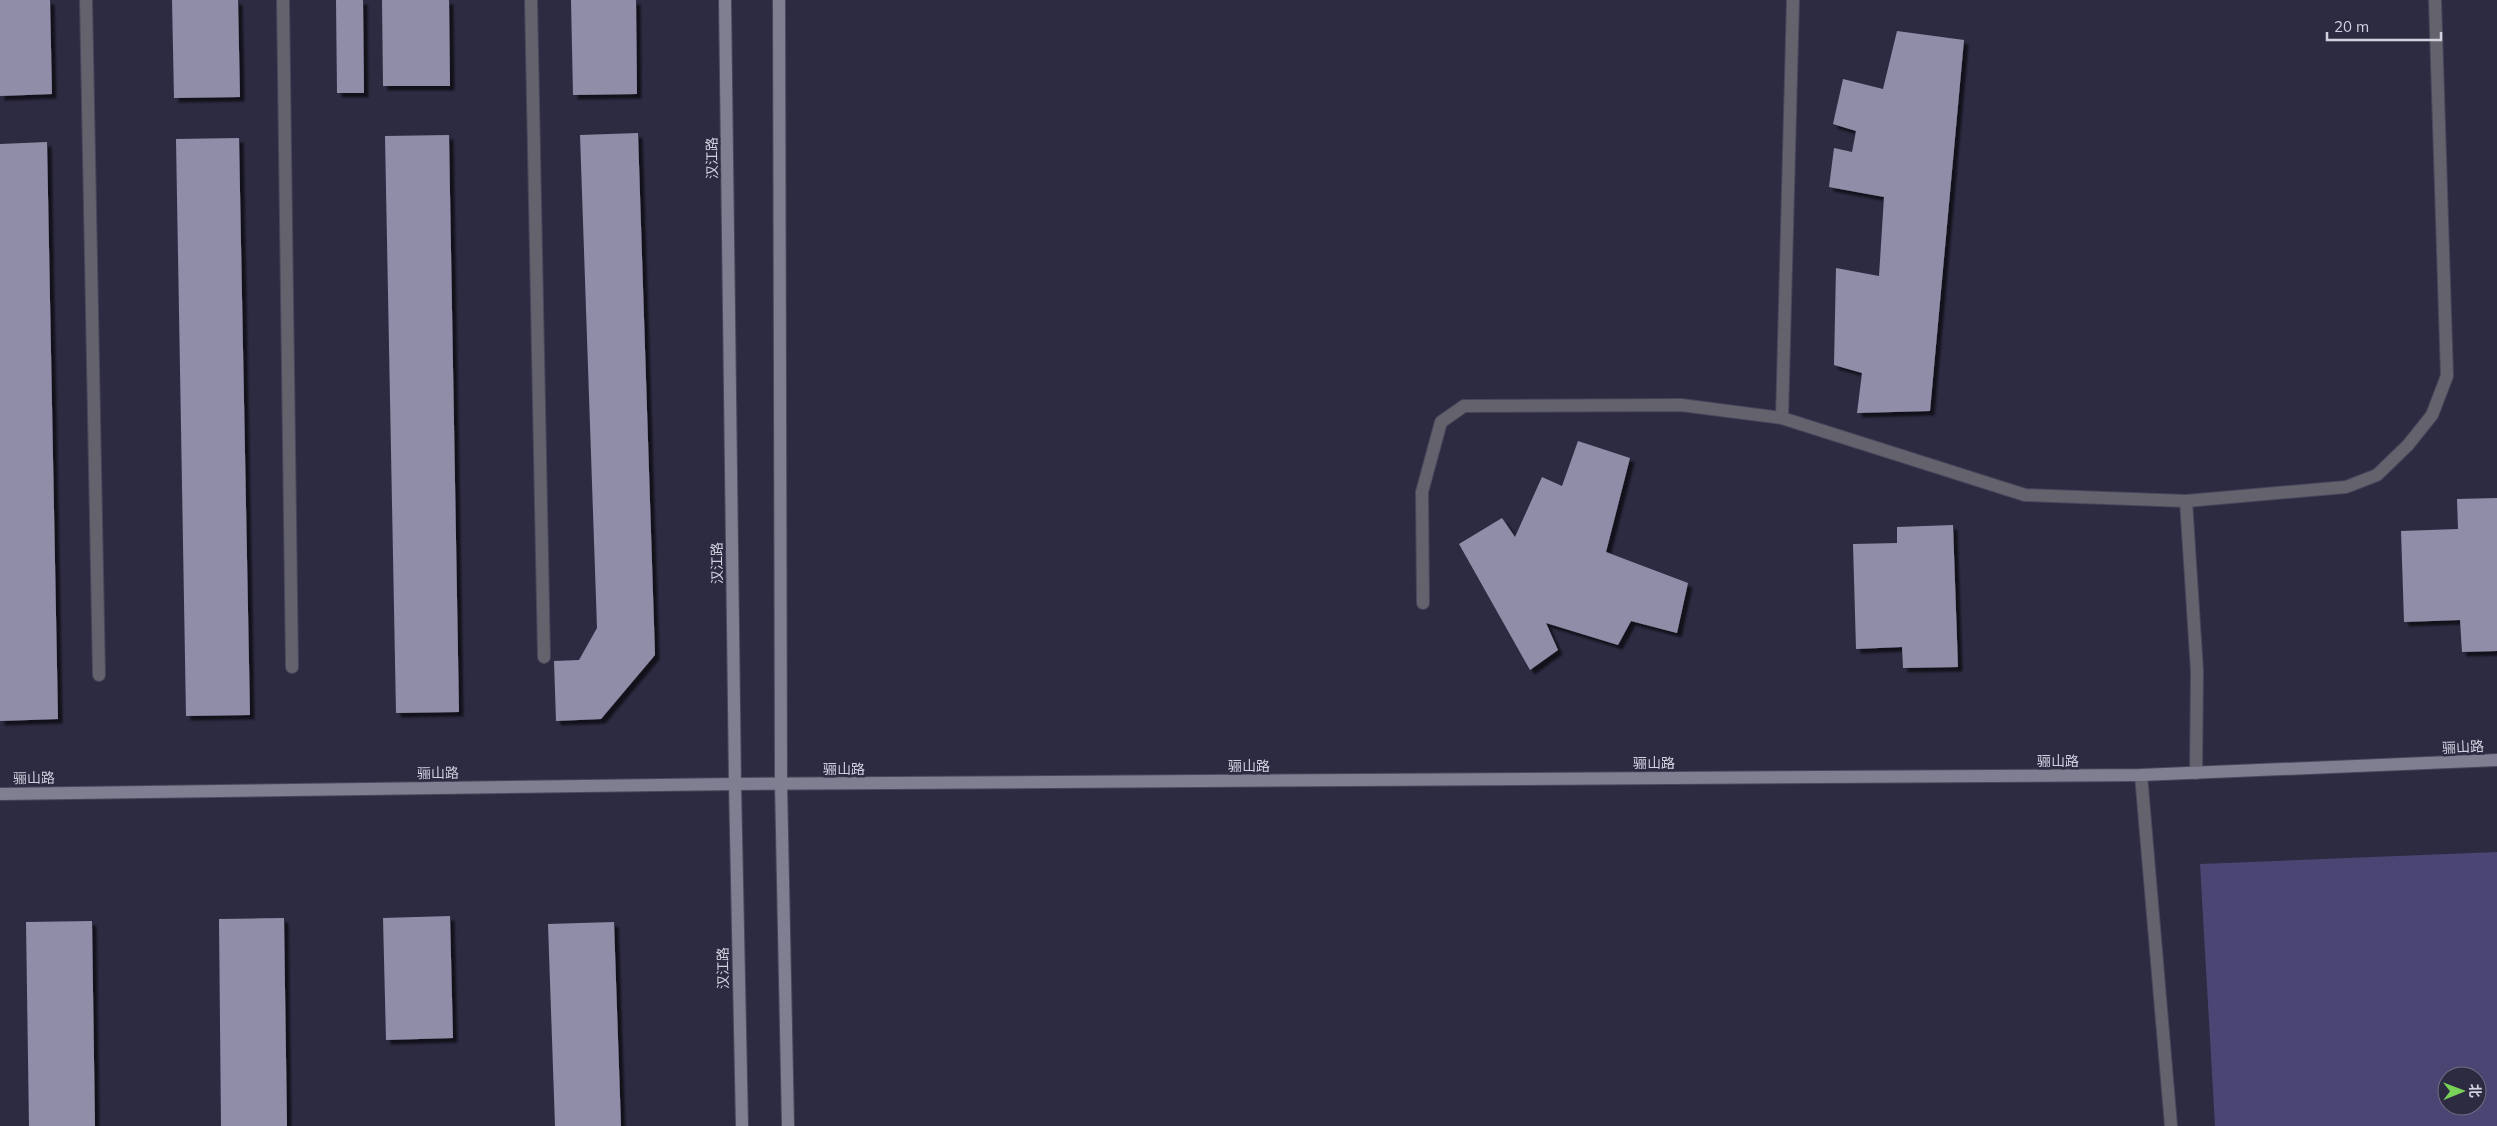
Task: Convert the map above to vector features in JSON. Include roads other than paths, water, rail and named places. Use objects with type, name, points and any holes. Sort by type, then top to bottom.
[{"type":"street","points":[[86,0],[99,675]]},
{"type":"street","points":[[283,0],[292,667]]},
{"type":"street","points":[[531,0],[544,657]]},
{"type":"street","name":"汉江路","points":[[725,0],[734,784],[742,1126]]},
{"type":"street","points":[[779,0],[781,784],[788,1126]]},
{"type":"street","points":[[1782,418],[1793,0]]},
{"type":"street","points":[[1423,602],[1422,492],[1441,422],[1464,406],[1681,405],[1782,418],[2025,494],[2186,501],[2346,487],[2377,475],[2408,445],[2432,415],[2447,376],[2435,0]]},
{"type":"street","points":[[2186,501],[2198,671],[2196,774]]},
{"type":"street","name":"骊山路","points":[[0,794],[734,784],[2141,775],[2497,760]]},
{"type":"street","points":[[2141,775],[2171,1126]]}]
